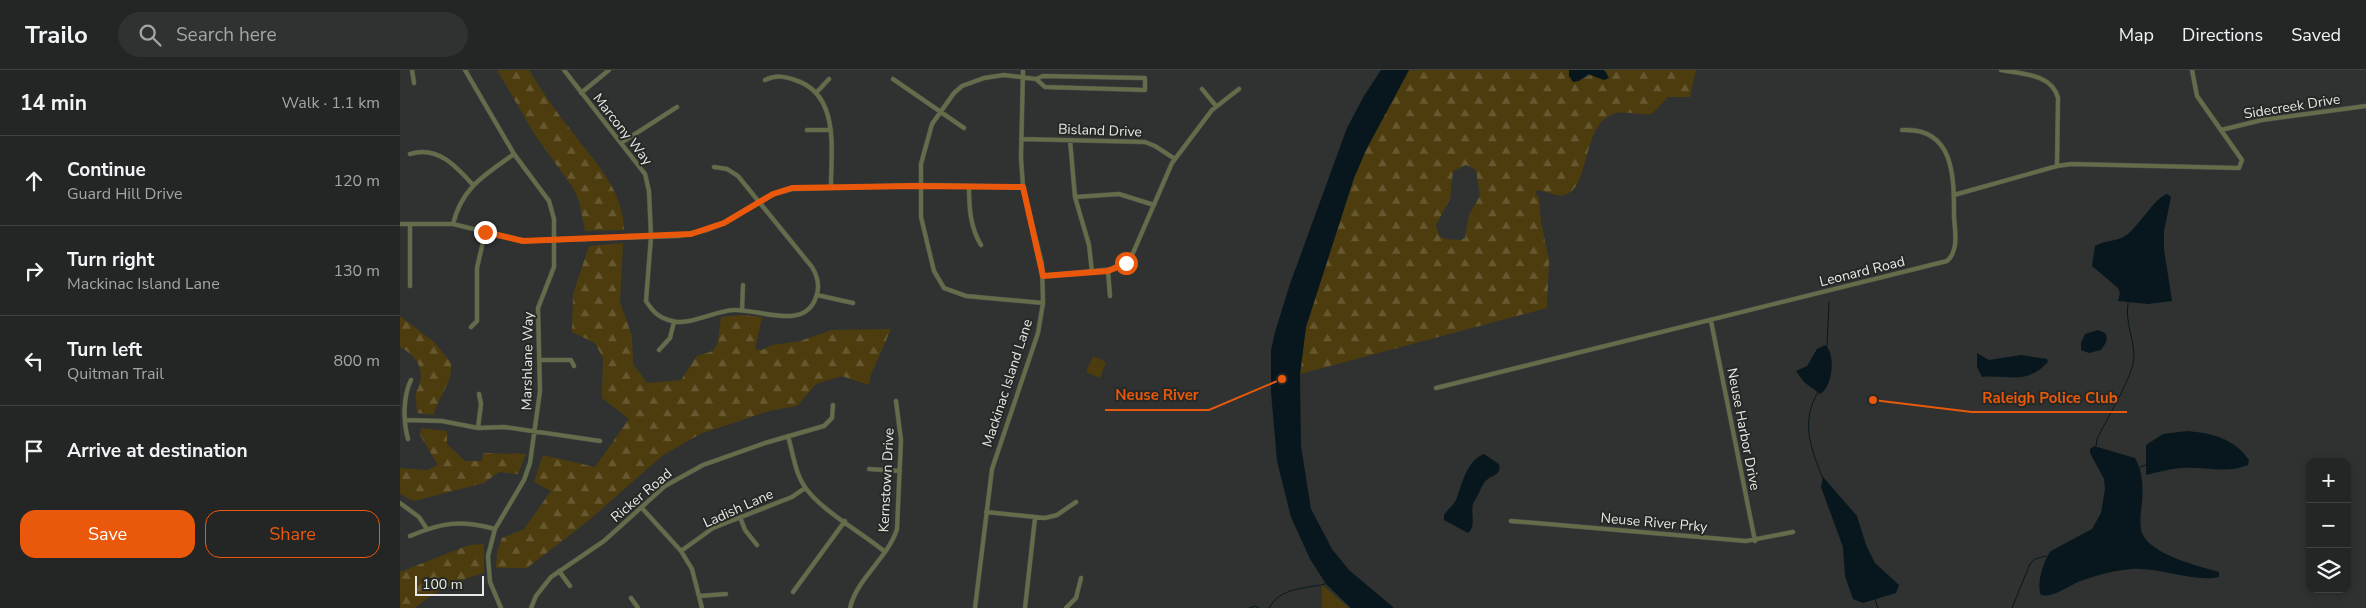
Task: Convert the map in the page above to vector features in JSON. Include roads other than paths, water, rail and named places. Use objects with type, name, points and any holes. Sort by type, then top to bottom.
[{"type":"street","points":[[412,70],[414,83]]},
{"type":"street","name":"Marshlane Way","points":[[465,70],[514,154],[549,202],[554,219],[554,267],[538,308],[540,391],[530,463],[524,480],[495,529],[488,556],[490,582],[501,608]]},
{"type":"street","name":"Marcony Way","points":[[564,70],[645,174],[649,192],[651,237],[646,301],[659,317],[674,322]]},
{"type":"street","points":[[581,93],[609,70]]},
{"type":"street","name":"Mackinac Island Lane","points":[[975,608],[994,458],[1038,333],[1043,303],[1043,276],[1023,187],[1021,139],[1023,70]]},
{"type":"street","points":[[2002,70],[2045,80],[2056,90],[2058,98],[2057,166]]},
{"type":"street","points":[[1954,195],[2057,166],[2239,168],[2242,160],[2197,96],[2192,70]]},
{"type":"street","points":[[765,80],[774,76],[783,76],[800,81],[816,93],[826,109],[831,130],[831,186]]},
{"type":"street","points":[[1036,79],[1041,85],[1050,88],[1145,90],[1145,78],[1043,76],[1036,79],[996,76],[973,81],[954,93],[940,110],[932,124],[921,164],[920,186],[922,217],[934,271],[944,288],[966,296],[1043,303]]},
{"type":"street","points":[[816,93],[829,79]]},
{"type":"street","points":[[893,79],[964,128]]},
{"type":"street","points":[[1202,89],[1216,106]]},
{"type":"street","points":[[1043,276],[1108,271],[1120,267],[1129,259],[1175,159],[1216,106],[1239,89]]},
{"type":"street","name":"Sidecreek Drive","points":[[2221,130],[2262,120],[2366,106]]},
{"type":"street","points":[[621,142],[677,107]]},
{"type":"street","name":"Leonard Road","points":[[1436,388],[1947,261],[1951,258],[1955,246],[1952,167],[1947,153],[1940,143],[1929,135],[1915,129],[1902,130]]},
{"type":"street","points":[[807,130],[831,130]]},
{"type":"street","name":"Bisland Drive","points":[[1021,139],[1145,142],[1175,159]]},
{"type":"street","points":[[1070,140],[1075,197],[1089,245],[1092,272]]},
{"type":"street","points":[[410,154],[424,151],[445,159],[458,168],[473,185]]},
{"type":"street","points":[[453,224],[461,200],[473,185],[514,154]]},
{"type":"street","points":[[660,350],[670,338],[674,322],[742,310],[791,317],[805,311],[817,295],[818,280],[812,268],[760,203],[732,171],[714,167]]},
{"type":"street","points":[[400,224],[453,224],[512,240],[678,236],[706,230],[724,223],[773,194],[792,188],[831,186],[1023,187]]},
{"type":"street","points":[[969,186],[970,217],[981,245]]},
{"type":"street","points":[[1075,197],[1119,194],[1154,206]]},
{"type":"street","points":[[410,224],[410,286]]},
{"type":"street","points":[[471,327],[477,321],[477,268],[485,232]]},
{"type":"street","points":[[1108,271],[1110,296]]},
{"type":"street","points":[[742,310],[743,285]]},
{"type":"street","points":[[817,295],[853,303]]},
{"type":"street","name":"Neuse Harbor Drive","points":[[1711,321],[1755,541]]},
{"type":"street","points":[[540,360],[571,360],[574,366]]},
{"type":"street","points":[[408,439],[405,420],[406,390],[411,380]]},
{"type":"street","points":[[478,428],[481,404],[479,394]]},
{"type":"street","name":"Kernstown Drive","points":[[850,608],[861,587],[893,542],[897,528],[901,440],[896,401]]},
{"type":"street","name":"Ricker Road","points":[[531,608],[536,596],[551,577],[598,546],[665,486],[696,468],[765,443],[824,426],[832,418],[833,405]]},
{"type":"street","points":[[405,420],[442,421],[478,428],[504,427],[536,430],[600,440]]},
{"type":"street","points":[[788,436],[798,474],[805,488],[821,504],[886,552]]},
{"type":"street","points":[[869,469],[900,471]]},
{"type":"street","name":"Ladish Lane","points":[[681,551],[713,528],[792,497],[805,488]]},
{"type":"street","points":[[986,512],[1036,518],[1057,515],[1076,502]]},
{"type":"street","points":[[400,503],[419,517],[427,529]]},
{"type":"street","points":[[641,508],[681,551],[692,569],[702,608]]},
{"type":"street","points":[[740,517],[745,530],[757,545]]},
{"type":"street","points":[[1024,608],[1036,518]]},
{"type":"street","points":[[793,592],[845,521]]},
{"type":"street","name":"Neuse River Prky","points":[[1511,521],[1755,541],[1793,532]]},
{"type":"street","points":[[410,536],[427,529],[456,522],[495,529]]},
{"type":"street","points":[[559,571],[570,586]]},
{"type":"street","points":[[1066,608],[1076,598],[1081,578]]},
{"type":"street","points":[[699,596],[710,593],[726,594]]},
{"type":"street","points":[[632,598],[638,608]]},
{"type":"waterway","points":[[1827,347],[1829,302]]},
{"type":"waterway","points":[[2096,446],[2097,439],[2133,365],[2134,350],[2127,310],[2128,303]]},
{"type":"waterway","points":[[1818,392],[1810,414],[1809,436],[1823,479]]},
{"type":"waterway","points":[[2140,467],[2146,465]]},
{"type":"waterway","points":[[2012,608],[2030,564],[2035,559],[2046,556]]},
{"type":"waterway","points":[[1269,608],[1274,601],[1286,592],[1325,584]]},
{"type":"waterway","points":[[1875,599],[1878,608]]},
{"type":"waterway","points":[[1249,608],[1255,606],[1259,608]]},
{"type":"place","name":"Neuse River","points":[[1282,379]]},
{"type":"place","name":"Raleigh Police Club","points":[[1873,400]]}]
